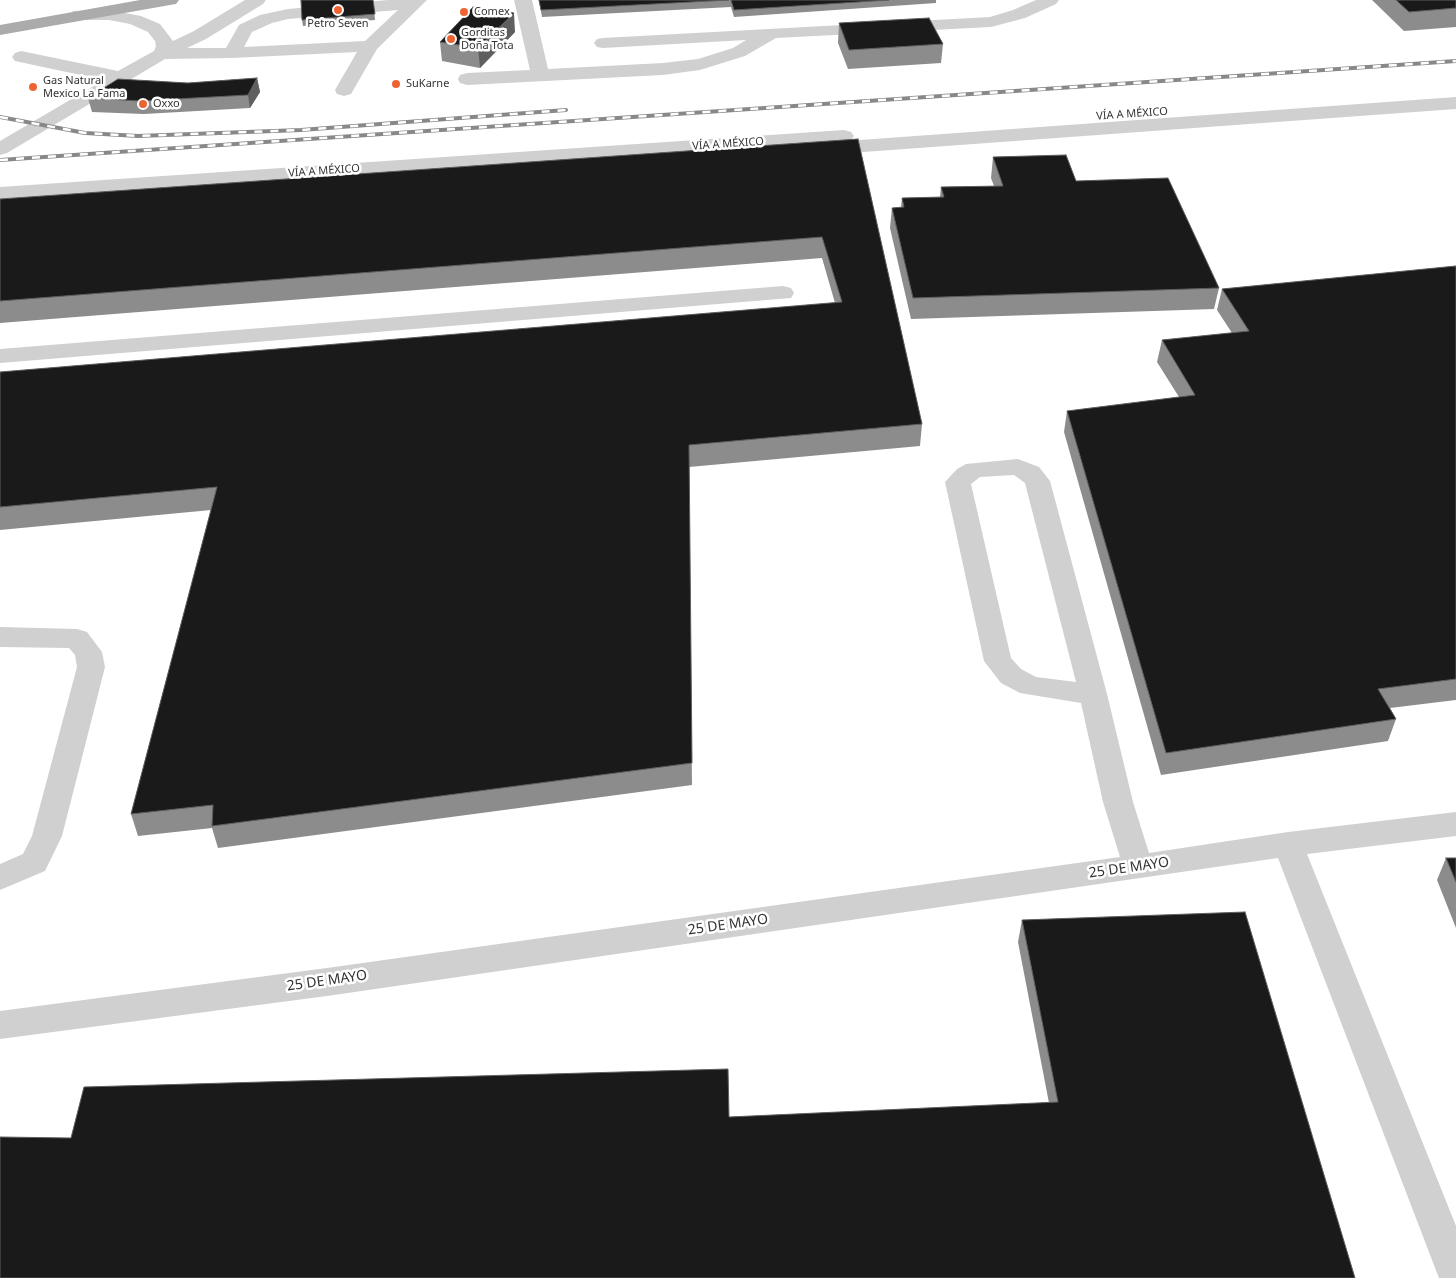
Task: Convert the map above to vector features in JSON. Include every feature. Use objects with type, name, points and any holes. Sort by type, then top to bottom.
[{"type":"main road","points":[[0,30],[170,0]]},
{"type":"street","points":[[0,149],[163,53],[238,0]]},
{"type":"street","points":[[163,53],[200,35],[258,0]]},
{"type":"street","points":[[523,0],[540,75]]},
{"type":"street","points":[[603,43],[991,22],[1019,14],[1050,0]]},
{"type":"street","points":[[232,53],[245,30],[266,19],[288,14],[416,1]]},
{"type":"street","points":[[344,90],[370,46],[416,1]]},
{"type":"street","points":[[79,15],[109,15],[135,20],[154,28],[164,40],[163,53]]},
{"type":"street","points":[[466,78],[663,69],[700,64],[739,52],[772,33]]},
{"type":"street","points":[[163,53],[232,53],[370,46]]},
{"type":"street","points":[[21,57],[123,78]]},
{"type":"street","name":"VÍA A MÉXICO","points":[[1058,126],[1456,89]]},
{"type":"street","points":[[0,209],[876,139],[1058,126],[1456,103]]},
{"type":"street","name":"VÍA A MÉXICO","points":[[0,192],[876,139]]},
{"type":"street","points":[[0,356],[783,293]]},
{"type":"street","points":[[1093,694],[1030,686],[1011,676],[998,661],[958,482],[974,470],[1018,467],[1030,473],[1036,481],[1093,694],[1118,802],[1138,867]]},
{"type":"street","points":[[0,637],[77,638],[88,652],[91,667],[47,836],[34,862],[0,878]]},
{"type":"street","name":"25 DE MAYO","points":[[0,1025],[357,977],[1138,867],[1288,844],[1456,824]]},
{"type":"street","points":[[1288,844],[1456,1273]]},
{"type":"building","name":"Petro Seven","points":[[301,0],[373,0],[375,14],[302,20]]},
{"type":"building","points":[[539,0],[729,0],[541,10]]},
{"type":"building","points":[[731,0],[889,0],[734,10]]},
{"type":"building","points":[[1396,0],[1456,0],[1456,8],[1409,12]]},
{"type":"building","points":[[473,7],[514,13],[478,48],[440,42]]},
{"type":"building","points":[[929,18],[943,44],[849,50],[839,23]]},
{"type":"building","points":[[257,78],[248,95],[140,101],[88,98],[118,79],[188,83]]},
{"type":"building","points":[[858,139],[922,424],[689,445],[692,763],[212,826],[213,805],[131,814],[217,487],[0,507],[0,372],[842,302],[822,237],[0,301],[0,199]]},
{"type":"building","points":[[1066,155],[1076,181],[1168,178],[1219,288],[913,298],[892,208],[904,207],[902,198],[944,197],[941,187],[1003,186],[993,157]]},
{"type":"building","points":[[1456,266],[1456,679],[1378,689],[1396,719],[1166,753],[1067,411],[1195,395],[1162,340],[1249,331],[1222,289]]},
{"type":"building","points":[[1446,858],[1456,858],[1456,882]]},
{"type":"building","points":[[1245,912],[1355,1278],[0,1278],[0,1137],[71,1138],[84,1087],[728,1069],[729,1117],[1058,1102],[1022,920]]},
{"type":"railway","points":[[0,160],[1456,61]]},
{"type":"railway","points":[[0,117],[85,133],[138,136],[301,130],[566,110]]},
{"type":"place","name":"Petro Seven","points":[[338,10]]},
{"type":"place","name":"Comex","points":[[464,12]]},
{"type":"place","name":"Gorditas Doña Tota","points":[[451,39]]},
{"type":"place","name":"SuKarne","points":[[396,84]]},
{"type":"place","name":"Gas Natural Mexico La Fama","points":[[33,87]]},
{"type":"place","name":"Oxxo","points":[[143,104]]}]
